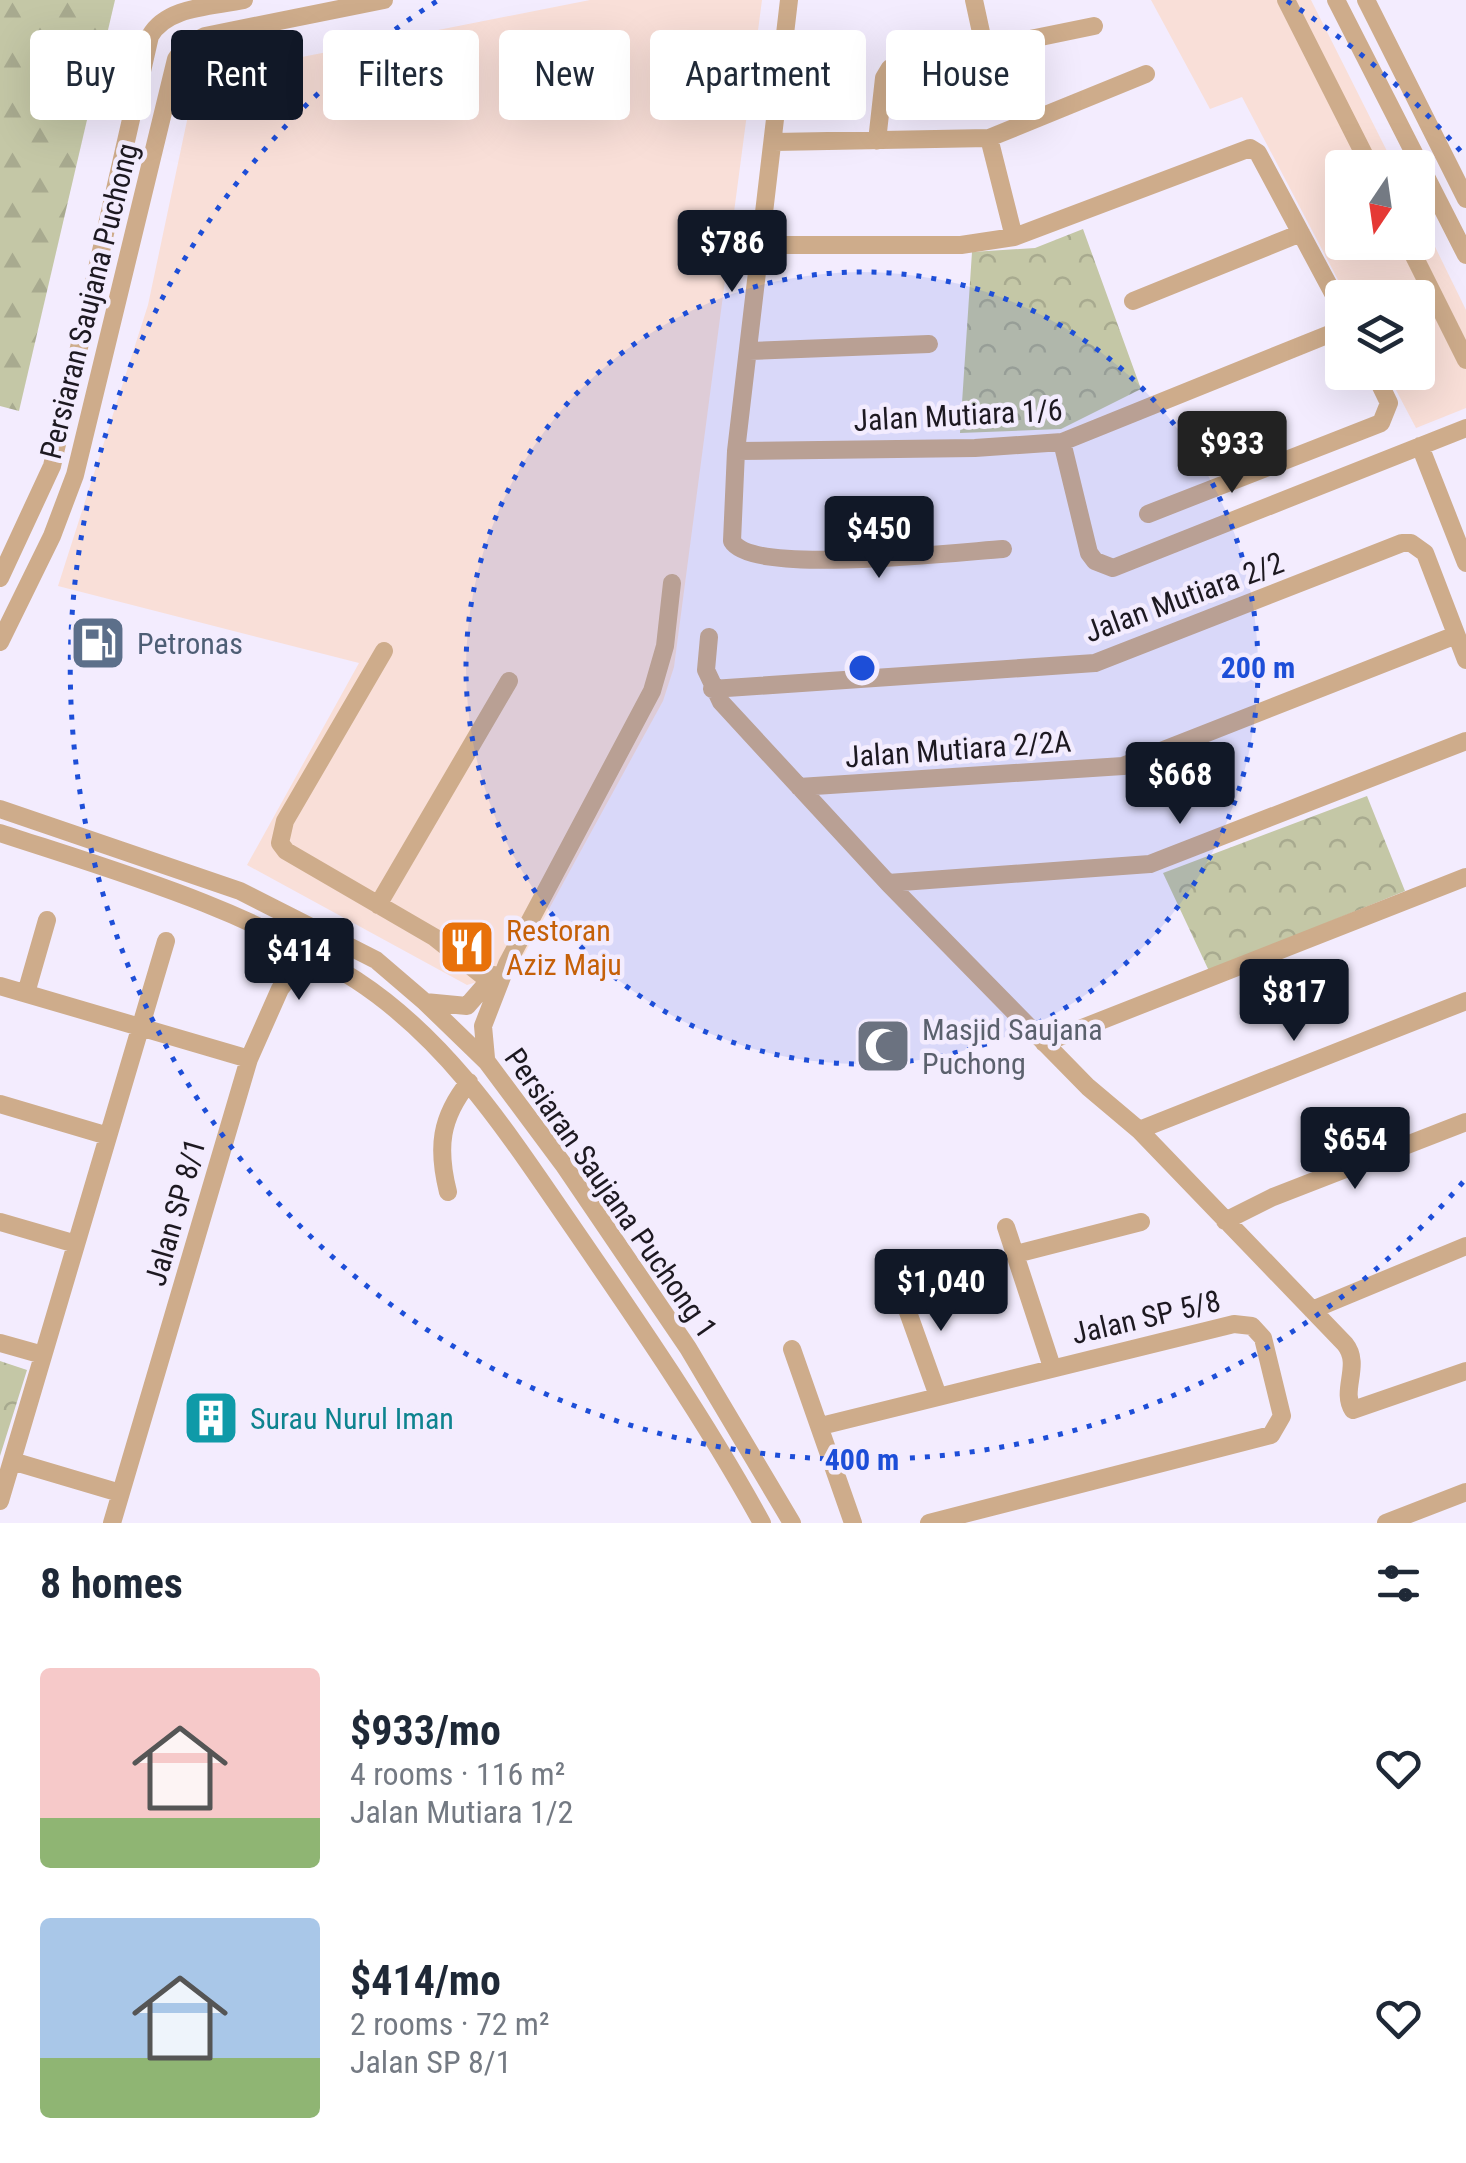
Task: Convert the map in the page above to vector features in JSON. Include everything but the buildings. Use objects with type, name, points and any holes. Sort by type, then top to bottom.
[{"type":"street","name":"Persiaran Saujana Puchong","points":[[0,578],[52,466],[150,36],[158,22],[174,14],[244,0]]},
{"type":"street","name":"Persiaran Saujana Puchong","points":[[0,642],[52,536],[85,440],[176,60],[185,46],[205,36],[384,0]]},
{"type":"street","points":[[789,0],[736,451],[730,534],[736,548],[755,557],[828,560],[1003,549]]},
{"type":"street","points":[[974,0],[981,30]]},
{"type":"street","points":[[1286,0],[1362,150]]},
{"type":"street","points":[[1336,0],[1466,254]]},
{"type":"street","points":[[1366,0],[1466,199]]},
{"type":"street","points":[[1045,35],[1094,26]]},
{"type":"street","points":[[774,142],[990,138],[1146,74]]},
{"type":"street","points":[[877,141],[886,75]]},
{"type":"street","points":[[990,138],[1014,237]]},
{"type":"street","points":[[762,246],[961,245],[1014,237],[1250,148],[1258,154],[1326,280]]},
{"type":"street","points":[[1133,300],[1301,234]]},
{"type":"street","points":[[1416,260],[1466,360]]},
{"type":"street","name":"Jalan Mutiara 1/6","points":[[736,451],[975,448],[1062,442],[1325,335]]},
{"type":"street","points":[[749,350],[928,344]]},
{"type":"street","points":[[1148,514],[1382,423],[1390,403],[1383,390]]},
{"type":"street","points":[[52,466],[85,440],[64,414]]},
{"type":"street","points":[[1062,442],[1089,553],[1094,561],[1113,568],[1466,428]]},
{"type":"street","points":[[1420,446],[1466,564]]},
{"type":"street","name":"Jalan Mutiara 2/2","points":[[712,689],[1095,663],[1393,546],[1411,543],[1425,553],[1456,635]]},
{"type":"street","points":[[487,1062],[483,1026],[507,964],[652,692],[665,646],[672,583]]},
{"type":"street","points":[[1456,635],[1466,660]]},
{"type":"street","name":"Jalan Mutiara 2/2A","points":[[799,787],[1123,766],[1456,635]]},
{"type":"street","points":[[709,636],[706,670],[712,689],[799,787],[1044,1043],[1138,1130],[1351,1351],[1348,1406],[1360,1411],[1466,1370]]},
{"type":"street","points":[[384,652],[285,821],[280,843],[286,851],[434,937],[488,980]]},
{"type":"street","points":[[378,905],[509,681]]},
{"type":"street","points":[[888,883],[1150,864],[1466,741]]},
{"type":"street","name":"Persiaran Saujana Puchong 1","points":[[0,809],[240,892],[376,960],[424,1002],[487,1062],[564,1164],[688,1348],[792,1523]]},
{"type":"street","name":"Persiaran Saujana Puchong 1","points":[[0,833],[232,913],[308,950],[406,1017],[469,1082],[667,1364],[762,1523]]},
{"type":"street","points":[[1044,1043],[1466,877]]},
{"type":"street","points":[[26,993],[47,920]]},
{"type":"street","name":"Jalan SP 8/1","points":[[112,1523],[249,1059],[280,988],[324,933]]},
{"type":"street","points":[[0,1501],[166,941]]},
{"type":"street","points":[[424,1002],[468,1006],[488,980],[507,964]]},
{"type":"street","points":[[0,986],[249,1059]]},
{"type":"street","points":[[1138,1130],[1466,1001]]},
{"type":"street","points":[[448,1192],[442,1166],[443,1128],[447,1110],[469,1082]]},
{"type":"street","points":[[0,1104],[108,1136]]},
{"type":"street","points":[[1225,1220],[1273,1197],[1466,1122]]},
{"type":"street","points":[[0,1222],[76,1244]]},
{"type":"street","points":[[1016,1254],[1141,1222]]},
{"type":"street","points":[[1006,1228],[1052,1367]]},
{"type":"street","points":[[1312,1310],[1466,1246]]},
{"type":"street","points":[[899,1287],[938,1396]]},
{"type":"street","name":"Jalan SP 5/8","points":[[821,1426],[1234,1324],[1252,1326],[1263,1338],[1282,1416],[1271,1435],[929,1523]]},
{"type":"street","points":[[0,1343],[43,1356]]},
{"type":"street","points":[[792,1349],[854,1523]]},
{"type":"street","points":[[12,1461],[120,1493]]},
{"type":"street","points":[[1386,1523],[1466,1492]]},
{"type":"shaded area","points":[[590,0],[762,0],[758,30],[650,30],[650,120],[746,120],[674,667],[663,701],[515,971],[467,985],[247,865],[359,663],[58,586],[148,305],[187,120],[303,120],[303,57],[323,53],[323,120],[479,120],[479,30],[438,30]]},
{"type":"shaded area","points":[[1151,0],[1311,0],[1386,150],[1325,150],[1325,255],[1242,97],[1210,109]]},
{"type":"shaded area","points":[[1435,247],[1466,310],[1466,408],[1416,428],[1396,390],[1435,390],[1435,280],[1338,280],[1328,260],[1435,260]]},
{"type":"green space","points":[[0,0],[115,0],[108,30],[30,30],[30,120],[87,120],[19,411],[0,406]]},
{"type":"green space","points":[[1083,229],[1141,389],[1061,429],[960,433],[972,252],[1035,248]]},
{"type":"green space","points":[[1367,796],[1405,891],[1209,971],[1163,873]]},
{"type":"green space","points":[[0,1361],[27,1370],[0,1456]]},
{"type":"place","name":"Petronas","points":[[98,643]]},
{"type":"place","name":"Restoran Aziz Maju","points":[[467,947]]},
{"type":"place","name":"Masjid Saujana Puchong","points":[[883,1046]]},
{"type":"place","name":"Surau Nurul Iman","points":[[211,1418]]}]
